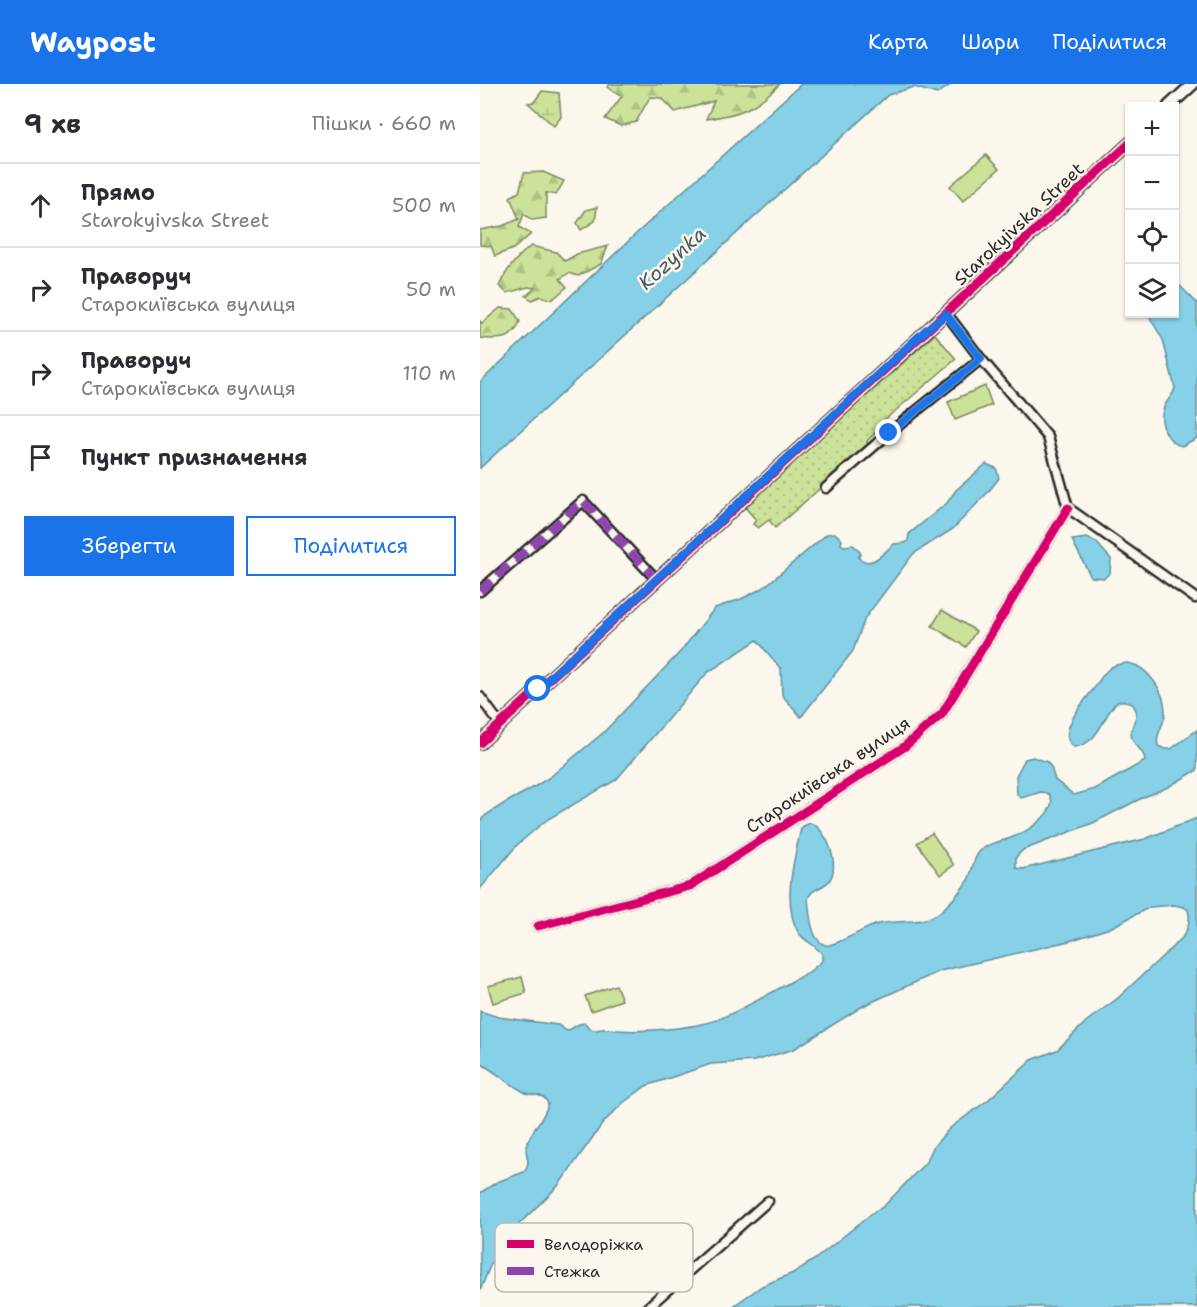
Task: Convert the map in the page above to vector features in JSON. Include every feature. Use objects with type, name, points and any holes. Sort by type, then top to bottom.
[{"type":"street","points":[[1173,102],[1193,84]]},
{"type":"street","name":"Starokyivska Street","points":[[480,743],[1125,148]]},
{"type":"street","points":[[946,314],[1048,437],[1068,508],[1195,598]]},
{"type":"street","points":[[826,488],[889,433],[981,359]]},
{"type":"street","points":[[480,591],[583,501],[656,579]]},
{"type":"street","name":"Старокиївська вулиця","points":[[538,926],[690,886],[904,747],[942,714],[1068,508]]},
{"type":"street","points":[[480,697],[500,724]]},
{"type":"street","points":[[693,1267],[768,1201]]},
{"type":"street","points":[[648,1307],[665,1292]]},
{"type":"green space","points":[[610,84],[780,84],[746,109],[706,119],[714,101],[675,112],[662,98],[650,97],[636,122],[621,126],[605,119],[622,96],[607,87]]},
{"type":"green space","points":[[542,91],[559,93],[561,117],[554,126],[528,103],[534,102]]},
{"type":"green space","points":[[986,155],[999,169],[963,201],[950,186]]},
{"type":"green space","points":[[543,172],[564,181],[556,195],[546,193],[546,218],[532,220],[524,214],[519,227],[531,234],[513,249],[495,256],[491,246],[480,245],[480,230],[502,226],[519,219],[510,197],[519,192],[524,173]]},
{"type":"green space","points":[[597,207],[595,221],[581,230],[577,223],[586,210]]},
{"type":"green space","points":[[531,246],[556,252],[565,261],[577,254],[608,246],[601,264],[578,276],[569,273],[560,279],[567,287],[552,300],[541,296],[532,300],[526,296],[535,288],[528,287],[507,293],[499,286],[512,264]]},
{"type":"green space","points":[[500,308],[512,309],[520,321],[517,328],[505,338],[480,338],[480,321],[482,323]]},
{"type":"green space","points":[[935,334],[956,359],[881,423],[881,427],[867,441],[868,446],[775,528],[769,520],[758,528],[753,524],[756,520],[744,506]]},
{"type":"green space","points":[[985,386],[992,405],[955,420],[948,402]]},
{"type":"green space","points":[[942,610],[976,631],[966,647],[932,626]]},
{"type":"green space","points":[[932,833],[954,865],[940,875],[917,843]]},
{"type":"green space","points":[[522,977],[526,993],[493,1003],[488,986]]},
{"type":"green space","points":[[616,985],[622,1000],[591,1011],[585,996]]},
{"type":"water","name":"Kozynka","points":[[801,84],[952,84],[937,94],[914,87],[888,95],[480,468],[480,382],[637,233]]},
{"type":"water","points":[[1179,285],[1197,303],[1197,438],[1182,446],[1168,437],[1162,421],[1165,404],[1175,388],[1163,340],[1150,318],[1179,318]]},
{"type":"water","points":[[986,464],[996,468],[999,478],[953,529],[913,554],[865,618],[853,651],[801,717],[782,695],[781,669],[757,640],[707,673],[616,780],[548,819],[517,845],[480,889],[480,821],[505,803],[550,777],[604,732],[681,651],[715,608],[763,588],[827,534],[835,533],[844,546],[853,545],[859,550],[861,554],[858,557],[863,561],[877,559],[894,544],[908,541],[909,534],[947,503],[956,490]]},
{"type":"water","points":[[1087,538],[1096,542],[1111,559],[1110,573],[1104,578],[1091,577],[1072,540]]},
{"type":"water","points":[[1128,663],[1136,665],[1155,682],[1165,706],[1158,746],[1171,749],[1197,730],[1197,770],[1168,787],[1093,823],[1023,850],[1016,857],[1016,868],[1023,869],[1145,839],[1197,818],[1197,1307],[732,1307],[762,1286],[793,1273],[814,1260],[883,1207],[926,1162],[934,1146],[950,1128],[988,1100],[1032,1060],[1057,1050],[1087,1021],[1118,998],[1184,935],[1189,921],[1188,910],[1174,905],[1150,907],[1110,928],[1069,941],[940,971],[863,1006],[794,1049],[754,1061],[711,1064],[646,1086],[623,1103],[603,1123],[558,1186],[520,1223],[495,1223],[495,1256],[480,1291],[480,1193],[497,1182],[524,1172],[528,1164],[527,1144],[548,1104],[541,1096],[524,1092],[480,1063],[480,1011],[498,1017],[558,1025],[567,1031],[585,1023],[594,1030],[680,1028],[719,1019],[809,972],[822,961],[822,954],[798,932],[793,920],[790,895],[801,829],[810,823],[822,832],[833,857],[832,874],[829,881],[809,895],[808,899],[812,925],[816,938],[820,942],[829,945],[875,925],[918,921],[934,916],[959,893],[970,876],[975,858],[980,851],[991,844],[1025,832],[1047,813],[1052,801],[1049,794],[1041,792],[1021,798],[1017,794],[1016,776],[1025,759],[1033,757],[1047,762],[1055,780],[1074,795],[1095,789],[1145,761],[1143,753],[1132,737],[1131,730],[1136,711],[1133,705],[1126,701],[1120,701],[1114,705],[1094,737],[1089,741],[1074,747],[1069,741],[1069,725],[1079,708],[1103,674],[1114,666]]},
{"type":"marked path","points":[[480,591],[583,501],[656,579]]},
{"type":"cycle path","points":[[480,743],[1125,148]]},
{"type":"cycle path","points":[[538,926],[690,886],[904,747],[942,714],[1068,508]]},
{"type":"route","points":[[538,689],[946,314],[981,359],[889,433]]}]
